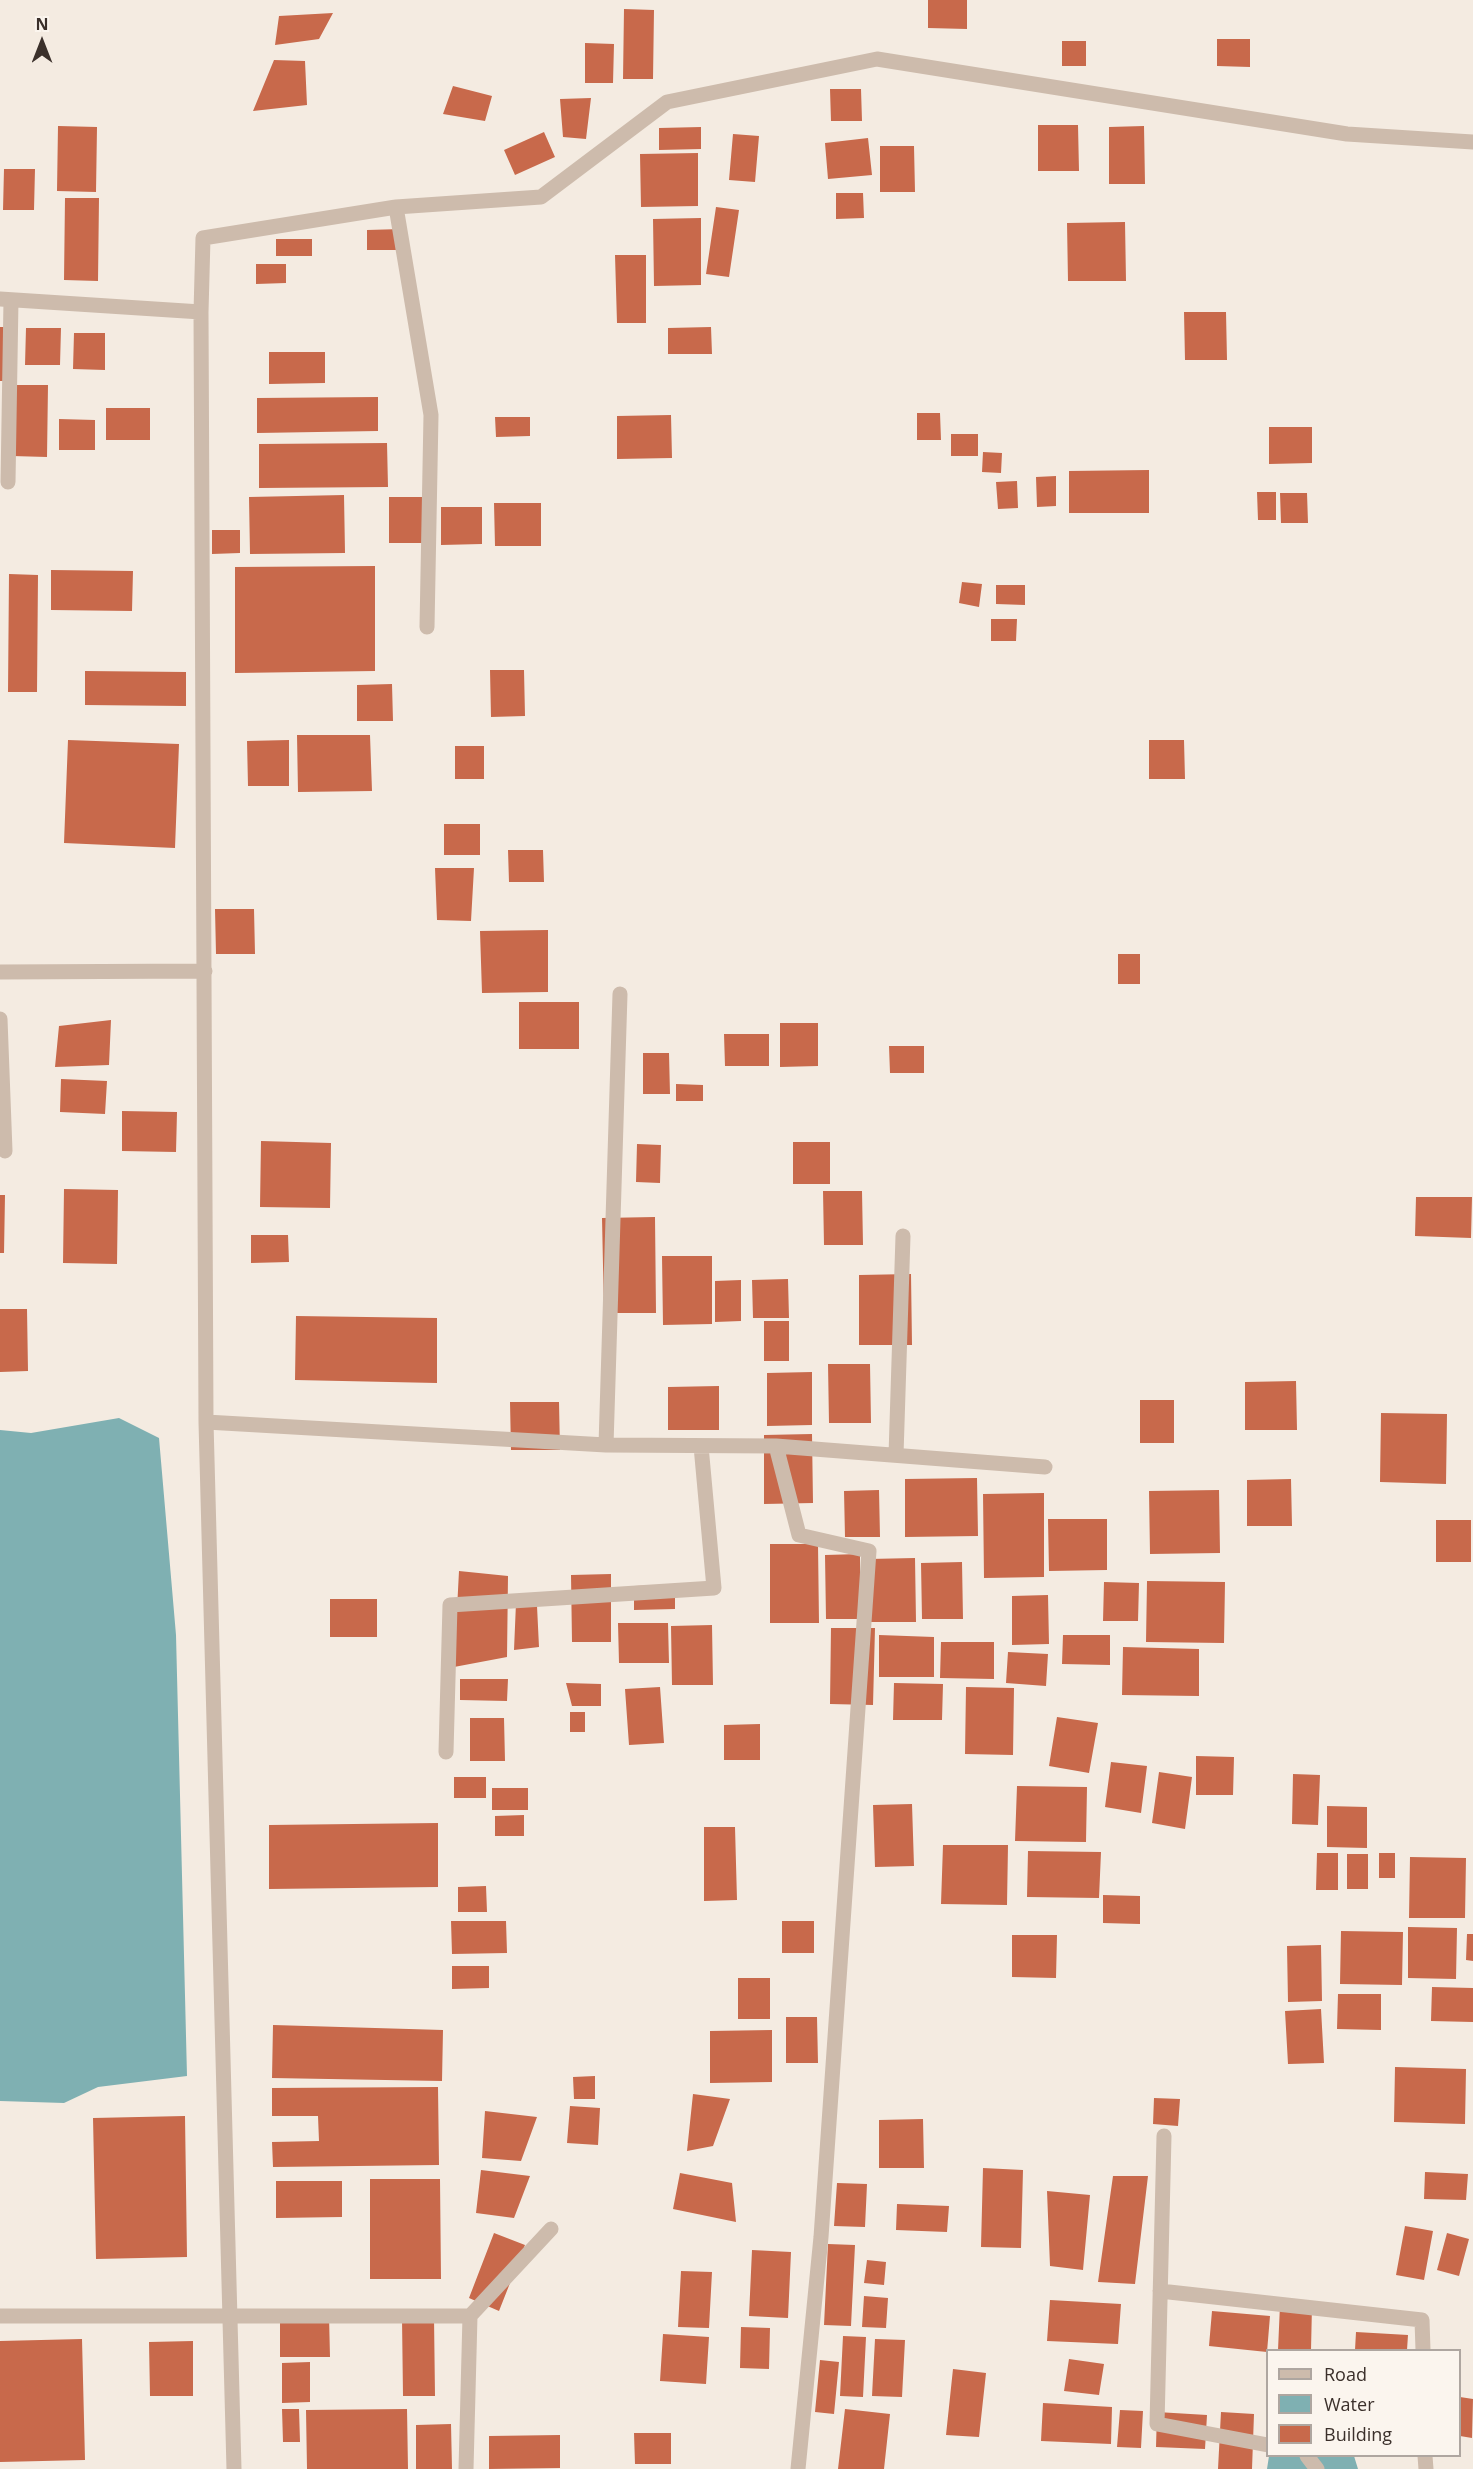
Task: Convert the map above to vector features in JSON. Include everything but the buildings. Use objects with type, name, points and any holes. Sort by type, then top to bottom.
[{"type":"street","points":[[234,2469],[206,1422],[201,312],[204,238],[396,207],[541,197],[668,102],[877,59],[1347,134],[1473,142]]},
{"type":"street","points":[[396,207],[431,415],[427,627]]},
{"type":"street","points":[[8,482],[6,300],[201,312]]},
{"type":"street","points":[[0,972],[205,971]]},
{"type":"street","points":[[606,1445],[620,994]]},
{"type":"street","points":[[0,1019],[5,1151]]},
{"type":"street","points":[[896,1455],[903,1236]]},
{"type":"street","points":[[206,1422],[606,1445],[776,1446],[1045,1467]]},
{"type":"street","points":[[446,1752],[450,1605],[714,1588],[701,1446]]},
{"type":"street","points":[[776,1446],[799,1535],[869,1551],[821,2237],[798,2469]]},
{"type":"street","points":[[1164,2136],[1157,2424],[1266,2445]]},
{"type":"street","points":[[466,2469],[470,2316],[551,2229]]},
{"type":"street","points":[[1160,2291],[1422,2319],[1423,2349]]},
{"type":"street","points":[[0,2316],[470,2316]]},
{"type":"street","points":[[1308,2457],[1317,2469]]},
{"type":"water","points":[[119,1418],[159,1438],[176,1635],[187,2076],[98,2087],[64,2103],[0,2101],[0,1430],[31,1433]]},
{"type":"water","points":[[1269,2457],[1354,2457],[1358,2469],[1267,2469]]}]
